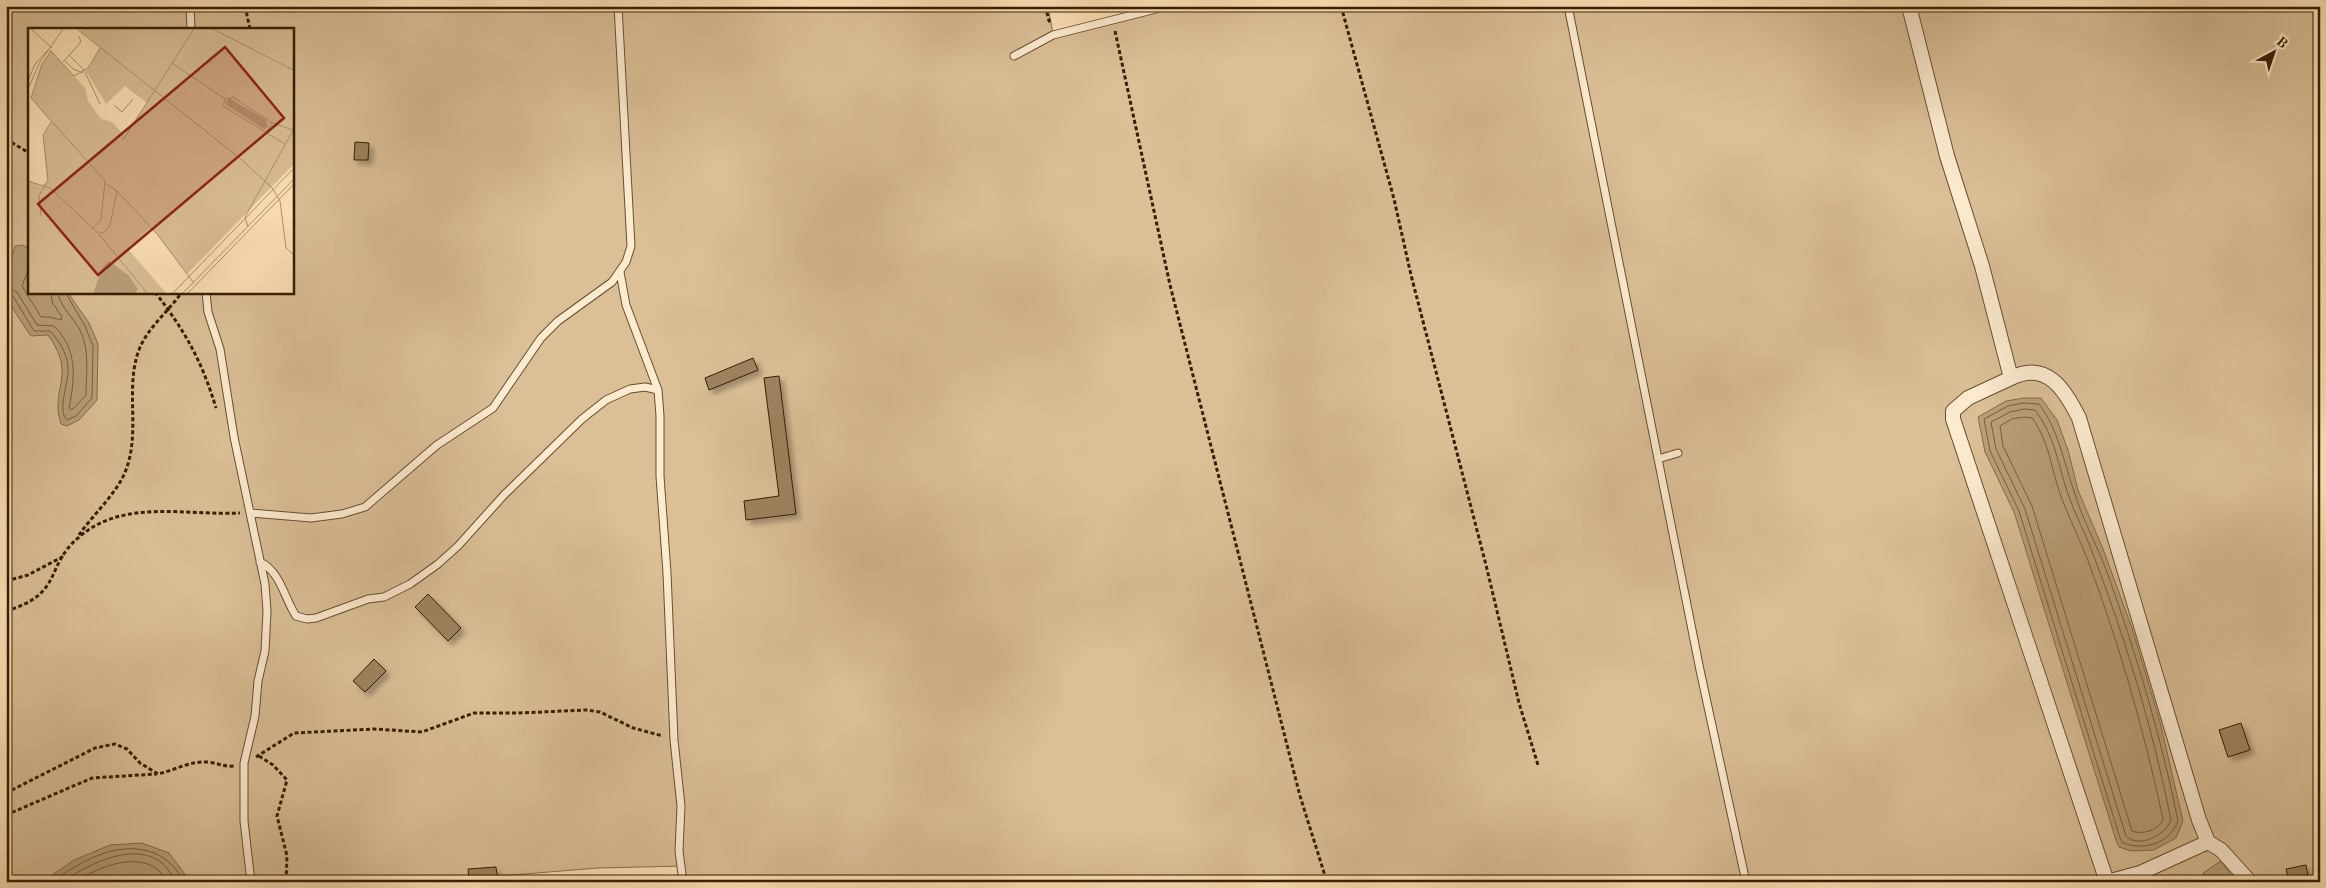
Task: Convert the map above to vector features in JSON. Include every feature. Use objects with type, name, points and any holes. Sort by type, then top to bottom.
[{"type":"street","points":[[1909,6],[1947,156],[1982,266],[2011,378]]},
{"type":"street","points":[[2208,842],[2140,873],[2107,882],[1953,418],[1953,411],[1968,398],[2011,378],[2039,373],[2052,379],[2071,403],[2079,418],[2199,820],[2208,842],[2221,850],[2250,882]]},
{"type":"lane","points":[[190,6],[191,28]]},
{"type":"lane","points":[[251,513],[311,518],[342,514],[365,507],[437,445],[493,408],[541,338],[558,321],[612,282],[620,272],[626,262],[631,246],[618,6]]},
{"type":"lane","points":[[1014,56],[1053,34],[1113,21],[1168,6]]},
{"type":"lane","points":[[1568,6],[1700,670],[1746,882]]},
{"type":"lane","points":[[620,272],[626,305],[658,390],[660,476],[667,572],[674,740],[681,806],[680,851],[683,882]]},
{"type":"lane","points":[[206,294],[208,312],[220,348],[234,437],[251,513],[255,545],[260,562],[268,611],[265,651],[258,681],[255,716],[244,763],[244,821],[251,882]]},
{"type":"lane","points":[[260,562],[270,566],[296,616],[307,619],[368,599],[384,597],[410,584],[438,564],[458,546],[504,495],[582,418],[606,400],[630,389],[645,387],[658,390]]},
{"type":"lane","points":[[1658,459],[1678,453]]},
{"type":"path","points":[[245,6],[250,28]]},
{"type":"path","points":[[1045,6],[1053,34]]},
{"type":"path","points":[[1342,6],[1394,199],[1410,274],[1484,555],[1519,702],[1538,766]]},
{"type":"path","points":[[1113,21],[1172,295],[1300,796],[1327,882]]},
{"type":"path","points":[[6,139],[28,152]]},
{"type":"path","points":[[156,294],[190,341],[207,379],[218,415]]},
{"type":"path","points":[[6,611],[26,605],[42,594],[53,579],[64,556],[121,481],[128,467],[133,430],[134,371],[139,349],[150,331],[169,311],[181,294]]},
{"type":"path","points":[[78,538],[100,524],[129,514],[152,511],[251,513]]},
{"type":"path","points":[[6,581],[28,575],[64,556]]},
{"type":"path","points":[[6,815],[92,778],[158,774],[190,763],[209,762],[232,766],[244,763],[259,756],[294,733],[374,729],[422,732],[474,713],[519,714],[586,710],[600,712],[633,728],[674,740]]},
{"type":"path","points":[[6,792],[95,748],[115,744],[127,749],[140,763],[158,774]]},
{"type":"path","points":[[259,756],[273,765],[287,780],[277,816],[287,856],[286,882]]},
{"type":"shaded area","points":[[6,6],[1048,6],[1053,34],[1165,6],[2320,6],[2320,882],[686,882],[684,866],[598,868],[426,882],[6,882]]},
{"type":"water","points":[[23,245],[28,248],[28,294],[69,294],[89,323],[98,344],[97,400],[79,420],[67,426],[61,424],[58,411],[62,372],[57,349],[48,335],[31,336],[10,302],[7,285],[15,246]]},
{"type":"water","points":[[2041,398],[2057,420],[2068,450],[2078,490],[2103,549],[2132,628],[2160,722],[2183,821],[2176,838],[2154,850],[2131,851],[2119,847],[2116,840],[2014,512],[1985,452],[1978,417],[2006,401]]},
{"type":"water","points":[[142,843],[169,853],[187,877],[188,882],[42,882],[74,860],[110,845]]},
{"type":"water","points":[[2221,861],[2236,882],[2206,882],[2203,873]]},
{"type":"building","points":[[355,142],[369,143],[368,160],[354,160]]},
{"type":"building","points":[[753,358],[758,370],[709,390],[705,378]]},
{"type":"building","points":[[779,376],[796,514],[746,520],[744,501],[779,496],[764,378]]},
{"type":"building","points":[[428,594],[461,628],[448,641],[415,607]]},
{"type":"building","points":[[374,659],[386,671],[365,692],[353,681]]},
{"type":"building","points":[[2241,723],[2250,750],[2228,757],[2219,730]]},
{"type":"building","points":[[2306,865],[2309,882],[2289,882],[2286,869]]},
{"type":"building","points":[[496,867],[498,882],[469,882],[468,869]]}]
